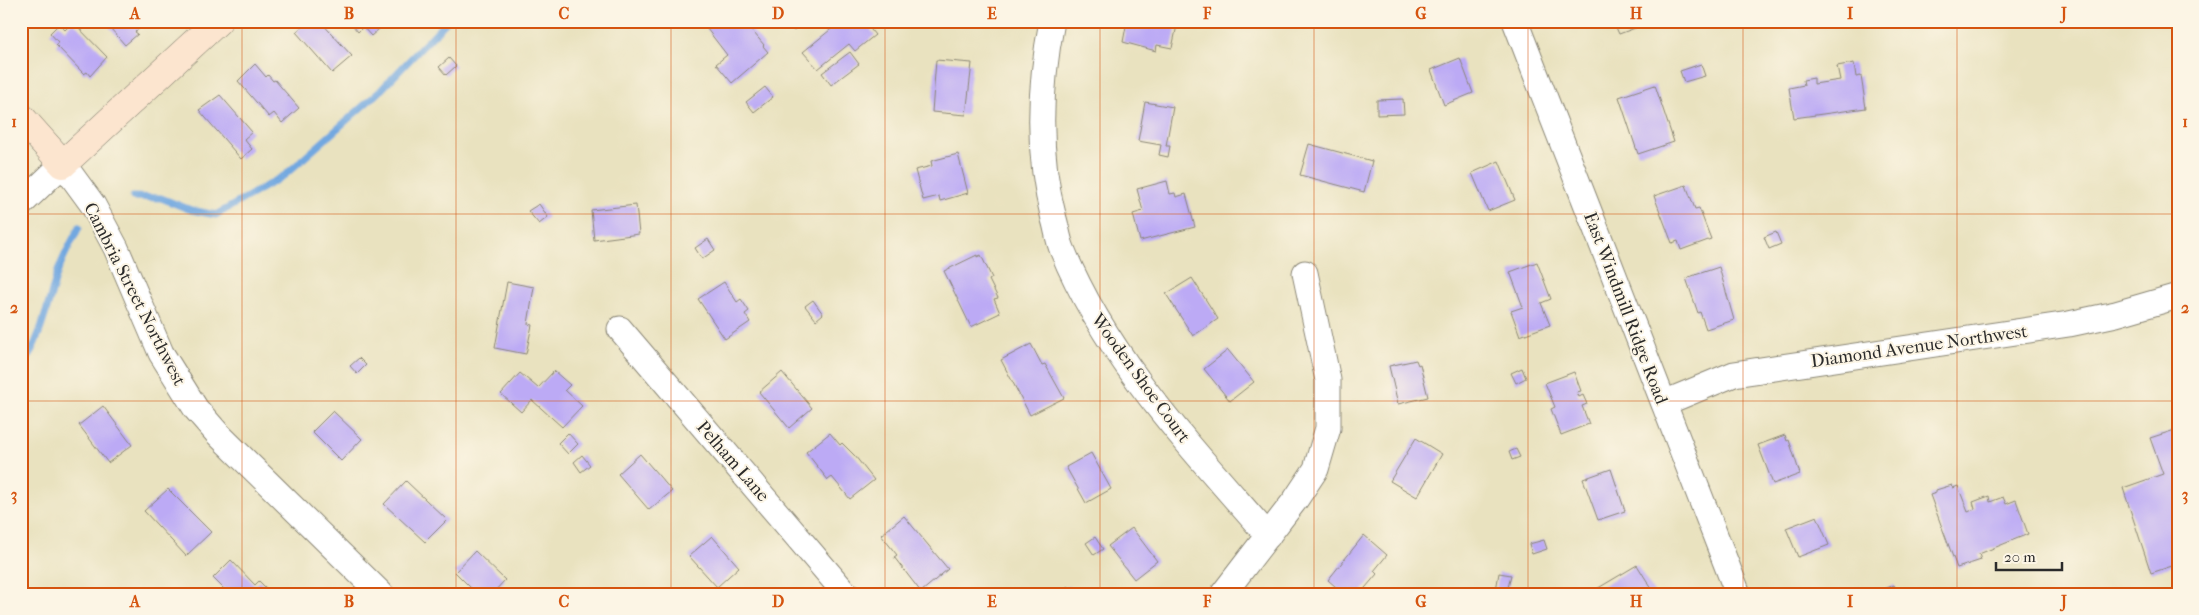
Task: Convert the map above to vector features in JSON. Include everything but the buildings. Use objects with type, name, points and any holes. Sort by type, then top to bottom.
[{"type":"street","points":[[21,204],[218,21]]},
{"type":"street","name":"Wooden Shoe Court","points":[[1052,21],[1043,78],[1041,131],[1046,190],[1062,247],[1090,308],[1131,370],[1175,428],[1268,536]]},
{"type":"street","name":"East Windmill Ridge Road","points":[[1515,21],[1738,594]]},
{"type":"street","name":"Cambria Street Northwest","points":[[21,117],[63,164],[93,205],[116,248],[161,354],[196,409],[217,434],[381,594]]},
{"type":"street","points":[[1223,594],[1296,500],[1316,469],[1328,428],[1328,380],[1305,273]]},
{"type":"street","name":"Diamond Avenue Northwest","points":[[1664,403],[1734,374],[2069,324],[2116,314],[2178,296]]},
{"type":"street","name":"Pelham Lane","points":[[620,329],[846,594]]},
{"type":"waterway","points":[[133,197],[161,198],[191,210],[216,215],[285,175],[380,91],[447,21]]},
{"type":"waterway","points":[[21,369],[39,334],[59,268],[79,227]]}]
